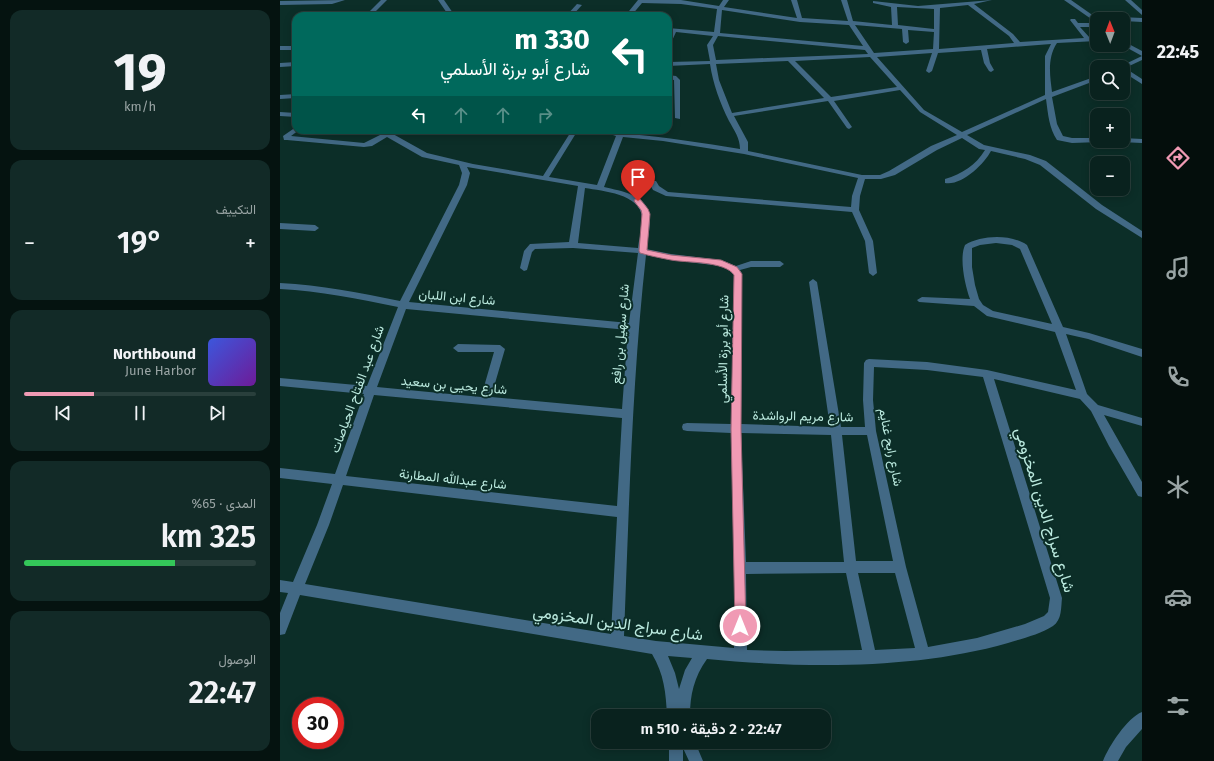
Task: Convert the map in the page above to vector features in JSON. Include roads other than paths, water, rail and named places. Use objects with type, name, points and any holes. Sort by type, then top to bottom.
[{"type":"street","points":[[280,3],[332,2],[342,0]]},
{"type":"street","points":[[372,12],[384,0]]},
{"type":"street","points":[[440,0],[449,12]]},
{"type":"street","points":[[726,0],[717,14],[717,34],[710,45],[716,80],[730,115],[744,142],[744,152]]},
{"type":"street","points":[[794,0],[800,20]]},
{"type":"street","points":[[844,0],[851,23],[872,55],[922,111],[977,145],[988,150],[1016,155],[1043,163],[1062,176],[1099,207],[1142,235]]},
{"type":"street","points":[[875,2],[894,6],[937,8],[990,0]]},
{"type":"street","points":[[1067,0],[1090,16]]},
{"type":"street","points":[[1128,0],[1142,13]]},
{"type":"street","points":[[631,12],[640,1],[681,2],[800,20],[896,26],[937,31]]},
{"type":"street","points":[[970,4],[1011,36],[1018,44]]},
{"type":"street","points":[[573,12],[579,5]]},
{"type":"street","points":[[894,6],[896,26]]},
{"type":"street","points":[[929,71],[936,51],[937,8]]},
{"type":"street","points":[[1130,19],[1142,20]]},
{"type":"street","points":[[1073,20],[1088,39]]},
{"type":"street","points":[[1077,25],[1090,25]]},
{"type":"street","points":[[906,28],[906,42]]},
{"type":"street","points":[[672,30],[868,48]]},
{"type":"street","points":[[672,64],[790,60],[984,48],[1088,39]]},
{"type":"street","points":[[1055,42],[1048,57],[1048,96],[1049,106],[1058,136],[1067,139],[1090,140]]},
{"type":"street","points":[[1130,47],[1142,54]]},
{"type":"street","points":[[280,48],[292,48]]},
{"type":"street","points":[[984,48],[987,63],[991,70]]},
{"type":"street","points":[[1130,64],[1142,58]]},
{"type":"street","points":[[790,60],[830,100],[849,127]]},
{"type":"street","points":[[280,65],[292,64]]},
{"type":"street","points":[[1130,74],[1142,82]]},
{"type":"street","points":[[672,77],[677,80],[678,118]]},
{"type":"street","points":[[616,134],[663,139],[744,152],[862,177],[881,177],[888,175],[934,148],[962,135],[1048,96],[1090,81]]},
{"type":"street","points":[[730,115],[900,88]]},
{"type":"street","points":[[280,97],[292,96]]},
{"type":"street","points":[[280,114],[292,115]]},
{"type":"street","points":[[292,132],[287,136],[288,138],[364,145],[369,144],[382,134]]},
{"type":"street","points":[[387,134],[415,151],[476,167],[463,185]]},
{"type":"street","points":[[545,178],[572,134]]},
{"type":"street","points":[[600,188],[620,135]]},
{"type":"street","points":[[1130,140],[1142,141]]},
{"type":"street","points":[[948,181],[958,178],[972,168],[985,156],[988,150]]},
{"type":"street","name":"شارع عبد الفتاح الحياصات","points":[[280,629],[323,525],[370,392],[403,305],[463,185],[466,173],[462,164]]},
{"type":"street","name":"شارع سهيل بن رافع","points":[[476,167],[600,188],[624,194],[635,199],[641,204],[646,214],[643,251],[633,326],[627,414],[617,641]]},
{"type":"street","points":[[862,177],[856,196],[855,210],[869,241],[873,273]]},
{"type":"street","points":[[653,183],[656,188],[666,194],[855,210]]},
{"type":"street","points":[[573,245],[582,185]]},
{"type":"street","points":[[280,226],[315,228]]},
{"type":"street","points":[[976,303],[966,257],[968,247],[977,242],[1017,242],[1021,244],[1027,252],[1059,328],[1083,396],[1095,408],[1113,443],[1142,492]]},
{"type":"street","points":[[524,268],[528,251],[533,246],[573,245],[643,251],[671,257],[721,263],[734,269],[751,264],[780,264]]},
{"type":"street","name":"شارع أبو برزة الأسلمي","points":[[734,269],[738,274],[736,429],[740,568],[740,656]]},
{"type":"street","points":[[813,282],[836,431],[851,568],[870,657]]},
{"type":"street","name":"شارع ابن اللبان","points":[[281,287],[306,287],[340,292],[403,305],[633,326]]},
{"type":"street","points":[[922,300],[976,303],[990,314],[1059,328],[1142,353]]},
{"type":"street","points":[[458,348],[500,349],[485,402]]},
{"type":"street","name":"شارع رابح غنايم","points":[[923,654],[900,567],[871,431],[868,400],[868,362],[927,366],[987,374],[1083,396]]},
{"type":"street","name":"شارع سراج الدين المخزومي","points":[[280,586],[656,648],[740,656],[793,658],[870,657],[923,654],[977,645],[1026,631],[1048,621],[1054,615],[1056,598],[1054,587],[987,374]]},
{"type":"street","name":"شارع يحيى بن سعيد","points":[[280,382],[370,392],[627,414]]},
{"type":"street","points":[[1095,408],[1142,422]]},
{"type":"street","name":"شارع مريم الرواشدة","points":[[687,427],[871,431]]},
{"type":"street","name":"شارع عبدالله المطارنة","points":[[280,473],[622,512]]},
{"type":"street","points":[[740,568],[900,567]]},
{"type":"street","points":[[656,648],[671,677],[678,709]]},
{"type":"street","points":[[680,709],[688,678],[703,653]]},
{"type":"street","points":[[1110,761],[1121,742],[1142,719]]},
{"type":"street","points":[[676,749],[676,761]]},
{"type":"street","points":[[691,749],[696,761]]}]
